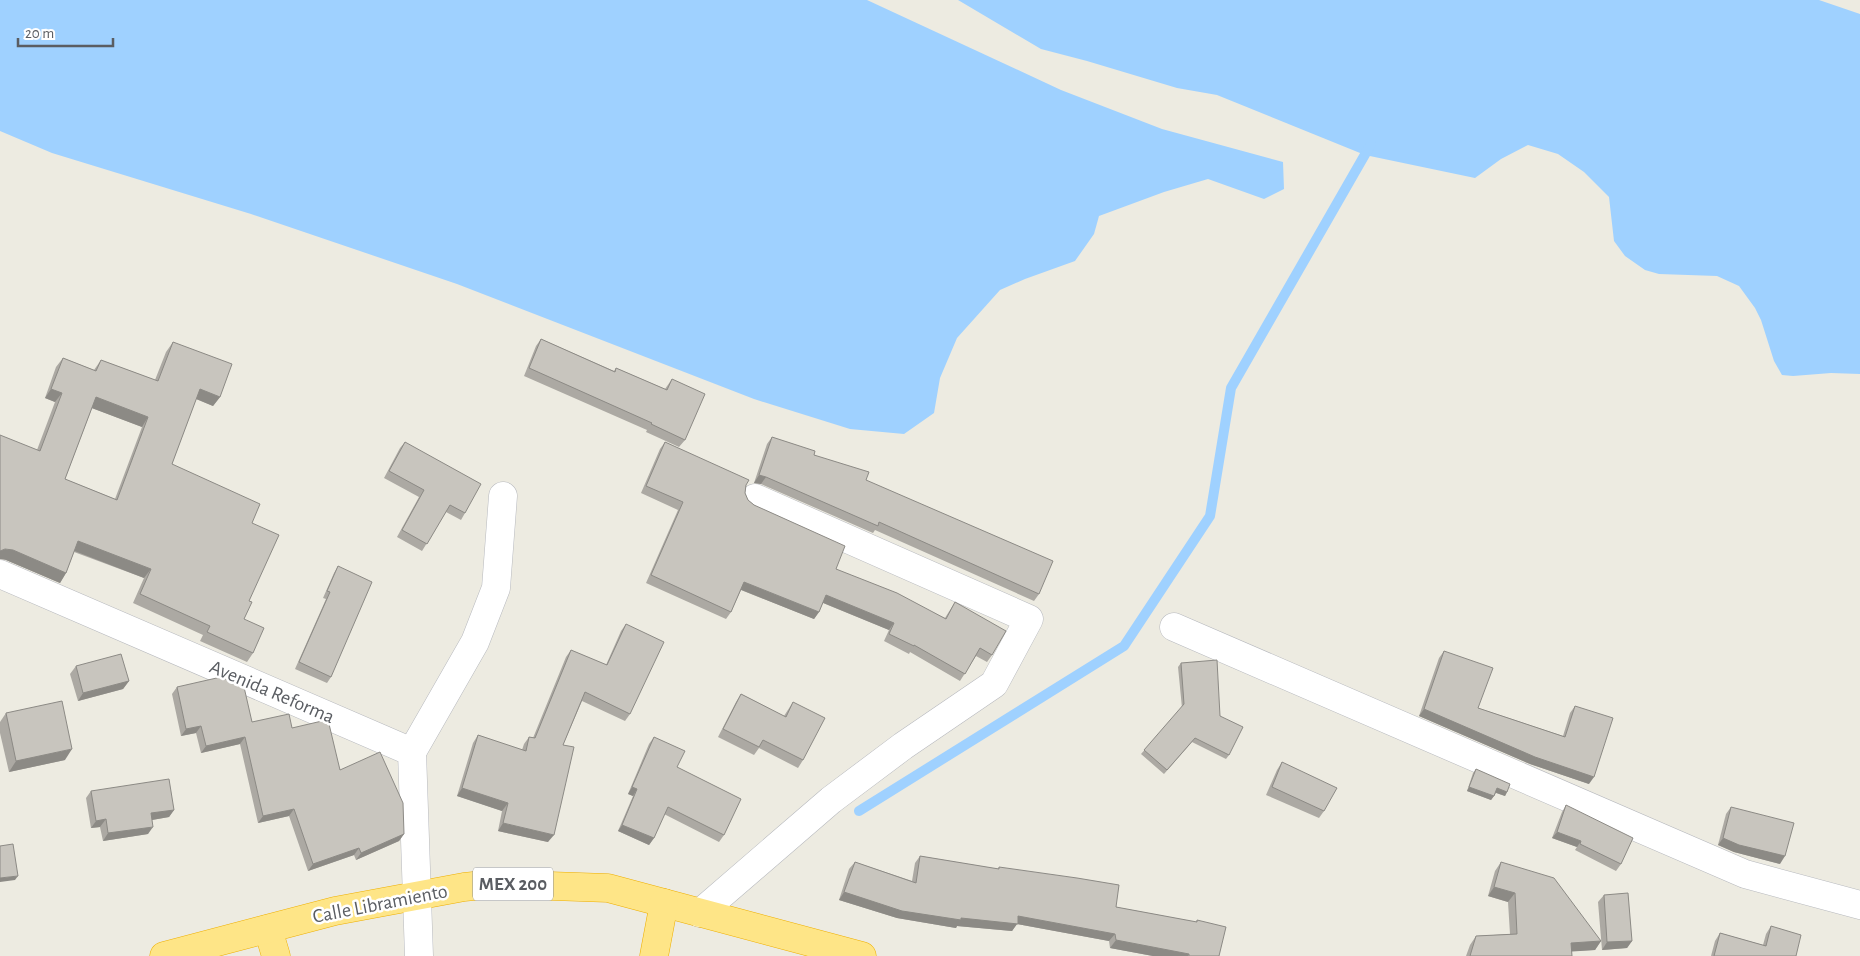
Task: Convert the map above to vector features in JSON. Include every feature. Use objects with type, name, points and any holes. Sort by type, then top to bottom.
[{"type":"highway","name":"Calle Libramiento","points":[[164,956],[336,911],[464,887],[493,884],[608,888],[700,913],[826,951],[862,956]]},
{"type":"highway","points":[[654,956],[664,903]]},
{"type":"highway","points":[[268,929],[276,956]]},
{"type":"street","points":[[419,956],[412,752],[475,642],[496,588],[503,496]]},
{"type":"street","points":[[700,913],[831,800],[903,746],[994,684],[1029,619],[755,498]]},
{"type":"street","name":"Avenida Reforma","points":[[0,574],[412,752]]},
{"type":"street","points":[[1174,628],[1745,874],[1860,905]]},
{"type":"water","points":[[0,0],[867,0],[1061,90],[1162,129],[1283,162],[1284,189],[1264,199],[1208,179],[1164,192],[1099,216],[1094,234],[1075,261],[1000,290],[957,338],[940,378],[934,413],[904,434],[850,429],[754,399],[457,284],[251,214],[52,153],[0,131]]},
{"type":"water","points":[[958,0],[1819,0],[1860,14],[1860,374],[1782,375],[1774,361],[1761,320],[1739,286],[1717,276],[1659,274],[1645,270],[1625,256],[1614,241],[1609,197],[1584,172],[1558,154],[1528,145],[1501,159],[1475,178],[1365,155],[1217,95],[1177,88],[1041,49]]},
{"type":"building","points":[[541,339],[615,372],[616,368],[667,390],[672,379],[705,394],[685,440],[652,423],[529,368]]},
{"type":"building","points":[[173,342],[232,364],[220,397],[200,389],[172,464],[260,504],[252,523],[279,535],[249,601],[252,602],[244,619],[264,628],[253,653],[207,632],[210,626],[140,594],[151,569],[78,541],[66,573],[13,550],[5,549],[0,551],[0,435],[40,451],[62,393],[51,389],[63,358],[96,371],[101,360],[158,381]],"holes":[[[96,397],[148,417],[117,500],[65,479]]]},
{"type":"building","points":[[772,437],[815,451],[814,455],[869,472],[866,480],[1053,561],[1039,594],[879,522],[878,526],[759,475]]},
{"type":"building","points":[[405,442],[481,484],[465,513],[450,505],[427,544],[402,530],[424,490],[389,471]]},
{"type":"building","points":[[665,442],[749,480],[745,493],[748,500],[754,505],[845,546],[836,569],[897,593],[946,619],[955,602],[1006,631],[992,655],[980,648],[965,674],[914,645],[889,634],[894,623],[826,595],[819,612],[744,582],[731,612],[651,575],[683,502],[646,486]]},
{"type":"building","points":[[338,566],[372,582],[331,677],[299,662],[330,592],[327,591]]},
{"type":"building","points":[[626,624],[664,642],[630,714],[585,692],[563,745],[574,747],[554,835],[503,823],[508,803],[462,788],[478,735],[526,751],[529,737],[535,738],[571,650],[607,665]]},
{"type":"building","points":[[1444,651],[1493,668],[1478,708],[1565,737],[1575,706],[1613,718],[1594,777],[1535,757],[1424,709]]},
{"type":"building","points":[[121,654],[129,681],[83,693],[76,666]]},
{"type":"building","points":[[1217,660],[1220,716],[1243,727],[1229,755],[1195,738],[1167,770],[1144,750],[1184,704],[1181,663]]},
{"type":"building","points":[[221,677],[244,687],[252,722],[289,714],[292,728],[322,721],[329,724],[340,770],[380,752],[403,803],[404,834],[361,853],[359,848],[313,864],[294,809],[263,816],[245,737],[206,746],[201,726],[186,729],[177,687]]},
{"type":"building","points":[[741,694],[786,717],[793,702],[825,718],[803,760],[763,740],[759,747],[723,729]]},
{"type":"building","points":[[62,701],[72,749],[16,761],[6,713]]},
{"type":"building","points":[[654,737],[685,751],[677,767],[741,799],[724,835],[668,807],[654,838],[622,825],[637,789],[632,787]]},
{"type":"building","points":[[1282,762],[1337,788],[1324,811],[1272,787]]},
{"type":"building","points":[[1476,769],[1510,784],[1507,792],[1497,788],[1494,796],[1469,787]]},
{"type":"building","points":[[169,779],[174,810],[151,813],[153,827],[108,833],[106,819],[96,821],[91,791]]},
{"type":"building","points":[[1566,805],[1633,838],[1621,864],[1580,844],[1581,841],[1557,832]]},
{"type":"building","points":[[1731,807],[1794,823],[1785,856],[1739,845],[1723,838]]},
{"type":"building","points":[[13,844],[18,876],[0,878],[0,846]]},
{"type":"building","points":[[920,856],[1119,885],[1116,907],[1197,922],[1197,920],[1226,927],[1219,956],[1189,956],[1189,954],[1116,940],[1115,934],[1018,916],[1018,924],[961,918],[961,920],[902,911],[844,892],[855,862],[916,883]]},
{"type":"building","points":[[1501,862],[1554,878],[1601,941],[1571,943],[1572,956],[1470,956],[1476,936],[1517,934],[1515,893],[1494,887]]},
{"type":"building","points":[[1628,893],[1632,941],[1607,942],[1604,895]]},
{"type":"building","points":[[1771,926],[1801,935],[1796,956],[1714,956],[1720,933],[1766,946]]},
{"type":"waterway","points":[[859,811],[1124,646],[1210,516],[1231,388],[1371,144]]}]
